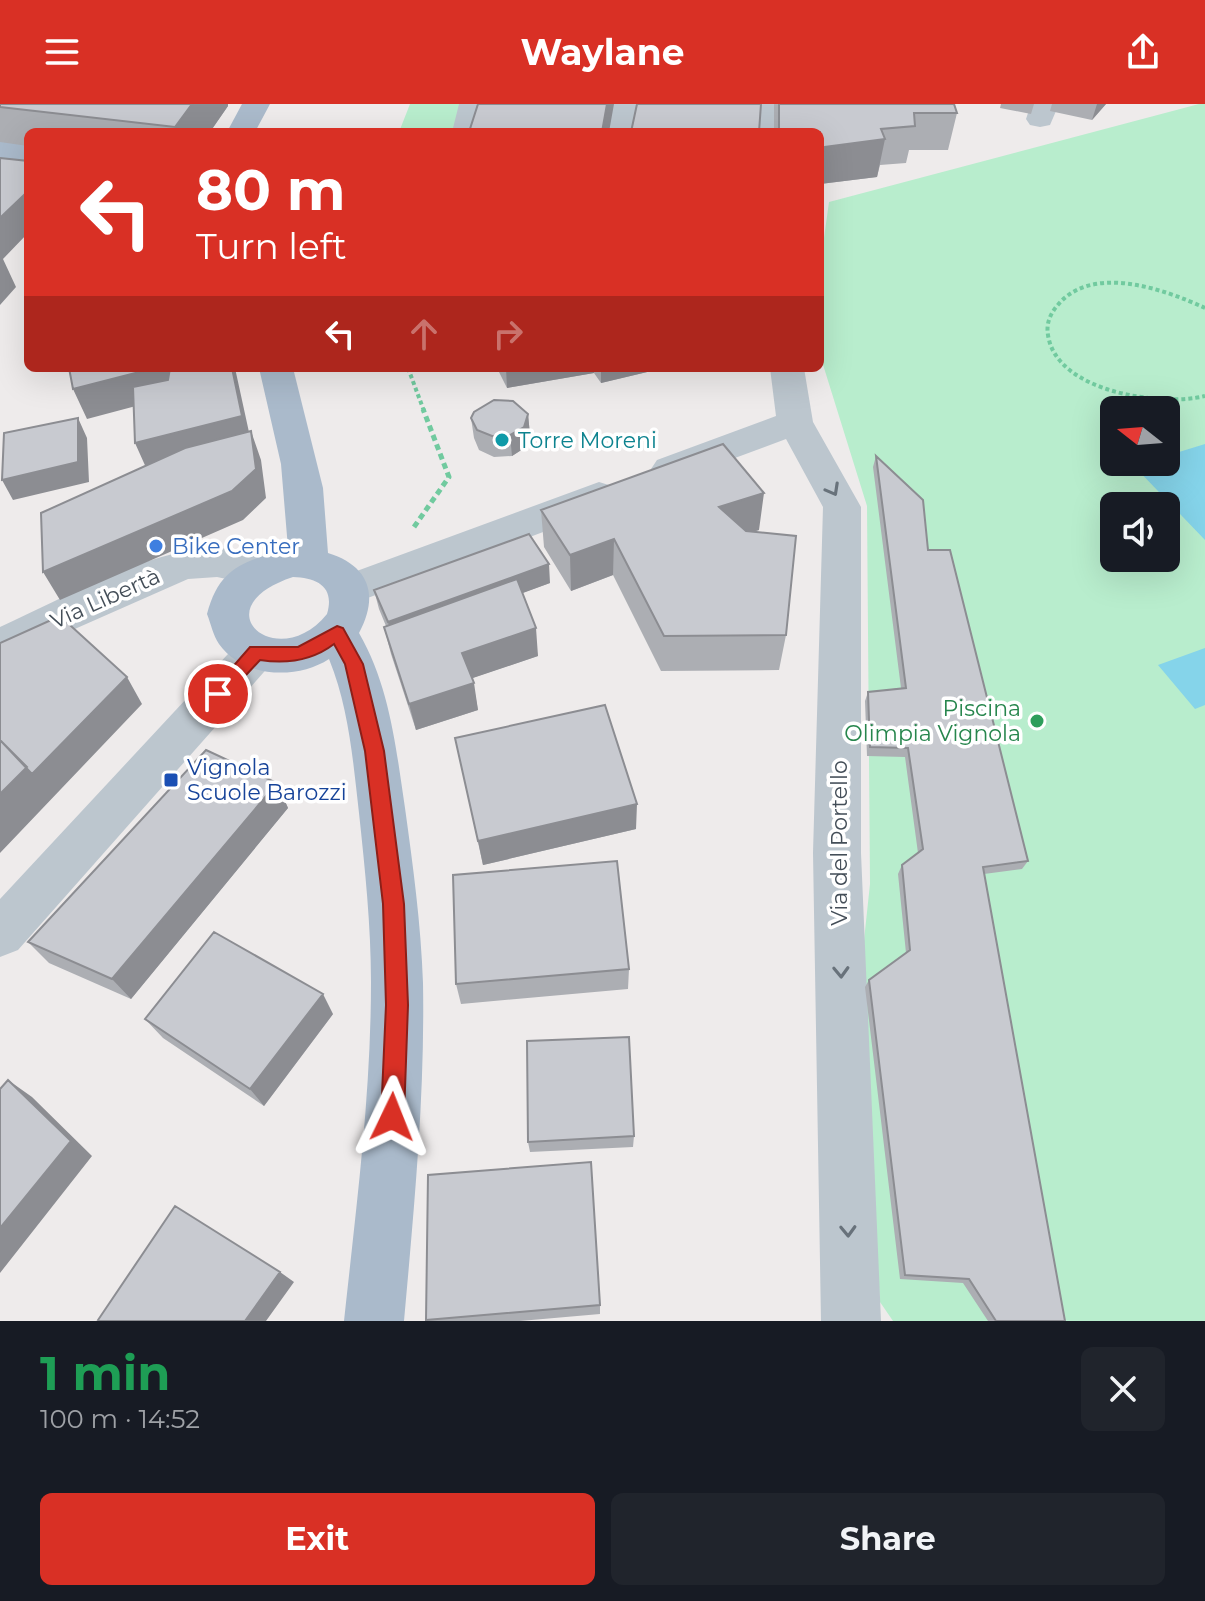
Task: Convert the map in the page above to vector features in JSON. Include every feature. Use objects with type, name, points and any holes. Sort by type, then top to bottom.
[{"type":"main road","points":[[243,128],[256,104]]},
{"type":"main road","points":[[277,372],[306,495],[310,520],[308,562]]},
{"type":"main road","points":[[343,611],[320,645],[299,653],[277,656],[256,652],[234,637],[227,614],[237,590],[260,571],[276,565],[308,562],[334,572],[343,611],[348,650],[362,688],[374,751],[393,904],[397,1005],[392,1130],[374,1321]]},
{"type":"street","points":[[467,128],[473,104]]},
{"type":"street","points":[[620,128],[625,104]]},
{"type":"street","points":[[766,104],[766,128]]},
{"type":"street","points":[[343,611],[410,567],[795,422],[788,372]]},
{"type":"street","name":"Via del Portello","points":[[795,422],[842,507],[837,853],[851,1321]]},
{"type":"street","name":"Via Libertà","points":[[0,645],[154,575],[181,566],[217,562],[260,571]]},
{"type":"street","points":[[0,934],[256,652]]},
{"type":"path","points":[[1205,308],[1155,287],[1125,283],[1097,285],[1073,292],[1056,305],[1048,321],[1049,340],[1061,359],[1082,377],[1111,391],[1140,400],[1170,402],[1205,396]]},
{"type":"path","points":[[410,372],[449,477],[402,543],[410,567]]},
{"type":"green space","points":[[410,104],[467,104],[460,128],[401,128]]},
{"type":"green space","name":"Piscina Olimpia Vignola","points":[[1205,104],[1205,1321],[893,1321],[880,1302],[859,987],[870,884],[867,506],[824,368],[824,238],[829,202]]},
{"type":"water","points":[[1205,444],[1205,540],[1180,514],[1180,492],[1159,492],[1144,476],[1180,476],[1180,452]]},
{"type":"water","points":[[1205,648],[1205,705],[1195,709],[1158,665]]},
{"type":"building","points":[[0,104],[192,104],[175,127],[0,107]]},
{"type":"building","points":[[478,104],[607,104],[603,128],[470,128]]},
{"type":"building","points":[[637,104],[761,104],[759,128],[632,128]]},
{"type":"building","points":[[779,104],[954,104],[957,113],[914,113],[915,126],[881,129],[885,139],[825,147],[824,151],[824,128],[779,128]]},
{"type":"building","points":[[0,158],[24,161],[24,195],[0,218]]},
{"type":"building","points":[[70,372],[139,372],[73,389]]},
{"type":"building","points":[[169,372],[233,372],[242,416],[135,443],[133,387],[168,380]]},
{"type":"building","points":[[494,400],[513,401],[528,414],[524,427],[510,435],[492,436],[477,430],[471,418],[474,412]]},
{"type":"building","points":[[78,418],[78,462],[2,480],[4,433]]},
{"type":"building","points":[[251,431],[256,469],[232,491],[43,572],[41,513],[185,448]]},
{"type":"building","points":[[723,444],[764,493],[719,507],[746,531],[796,536],[786,635],[664,636],[614,539],[570,555],[541,510]]},
{"type":"building","points":[[876,456],[923,500],[928,550],[950,550],[1028,861],[983,867],[1065,1321],[996,1321],[969,1279],[905,1275],[869,980],[910,950],[902,865],[923,849],[908,748],[870,747],[868,692],[906,688]]},
{"type":"building","points":[[529,534],[549,564],[388,622],[374,590]]},
{"type":"building","points":[[517,579],[536,628],[462,653],[474,683],[409,704],[384,627]]},
{"type":"building","points":[[60,616],[127,677],[32,774],[0,740],[0,643]]},
{"type":"building","points":[[605,705],[637,804],[478,841],[455,738]]},
{"type":"building","points":[[0,740],[27,767],[0,794]]},
{"type":"building","points":[[206,750],[277,783],[112,979],[28,942]]},
{"type":"building","points":[[617,861],[629,969],[456,984],[453,875]]},
{"type":"building","points":[[214,932],[323,994],[250,1089],[145,1019]]},
{"type":"building","points":[[629,1037],[634,1136],[528,1142],[527,1041]]},
{"type":"building","points":[[8,1080],[71,1141],[0,1228],[0,1089]]},
{"type":"building","points":[[591,1162],[600,1305],[426,1320],[428,1175]]},
{"type":"building","points":[[175,1206],[280,1272],[245,1321],[98,1320]]},
{"type":"place","name":"Torre Moreni","points":[[502,440]]},
{"type":"place","name":"Bike Center","points":[[156,546]]},
{"type":"place","name":"Piscina Olimpia Vignola","points":[[1037,721]]},
{"type":"place","name":"Vignola Scuole Barozzi","points":[[171,780]]},
{"type":"route","points":[[218,694],[256,652],[277,656],[299,653],[320,645],[337,632],[354,664],[362,688],[374,751],[393,904],[397,1005],[392,1117]]}]
